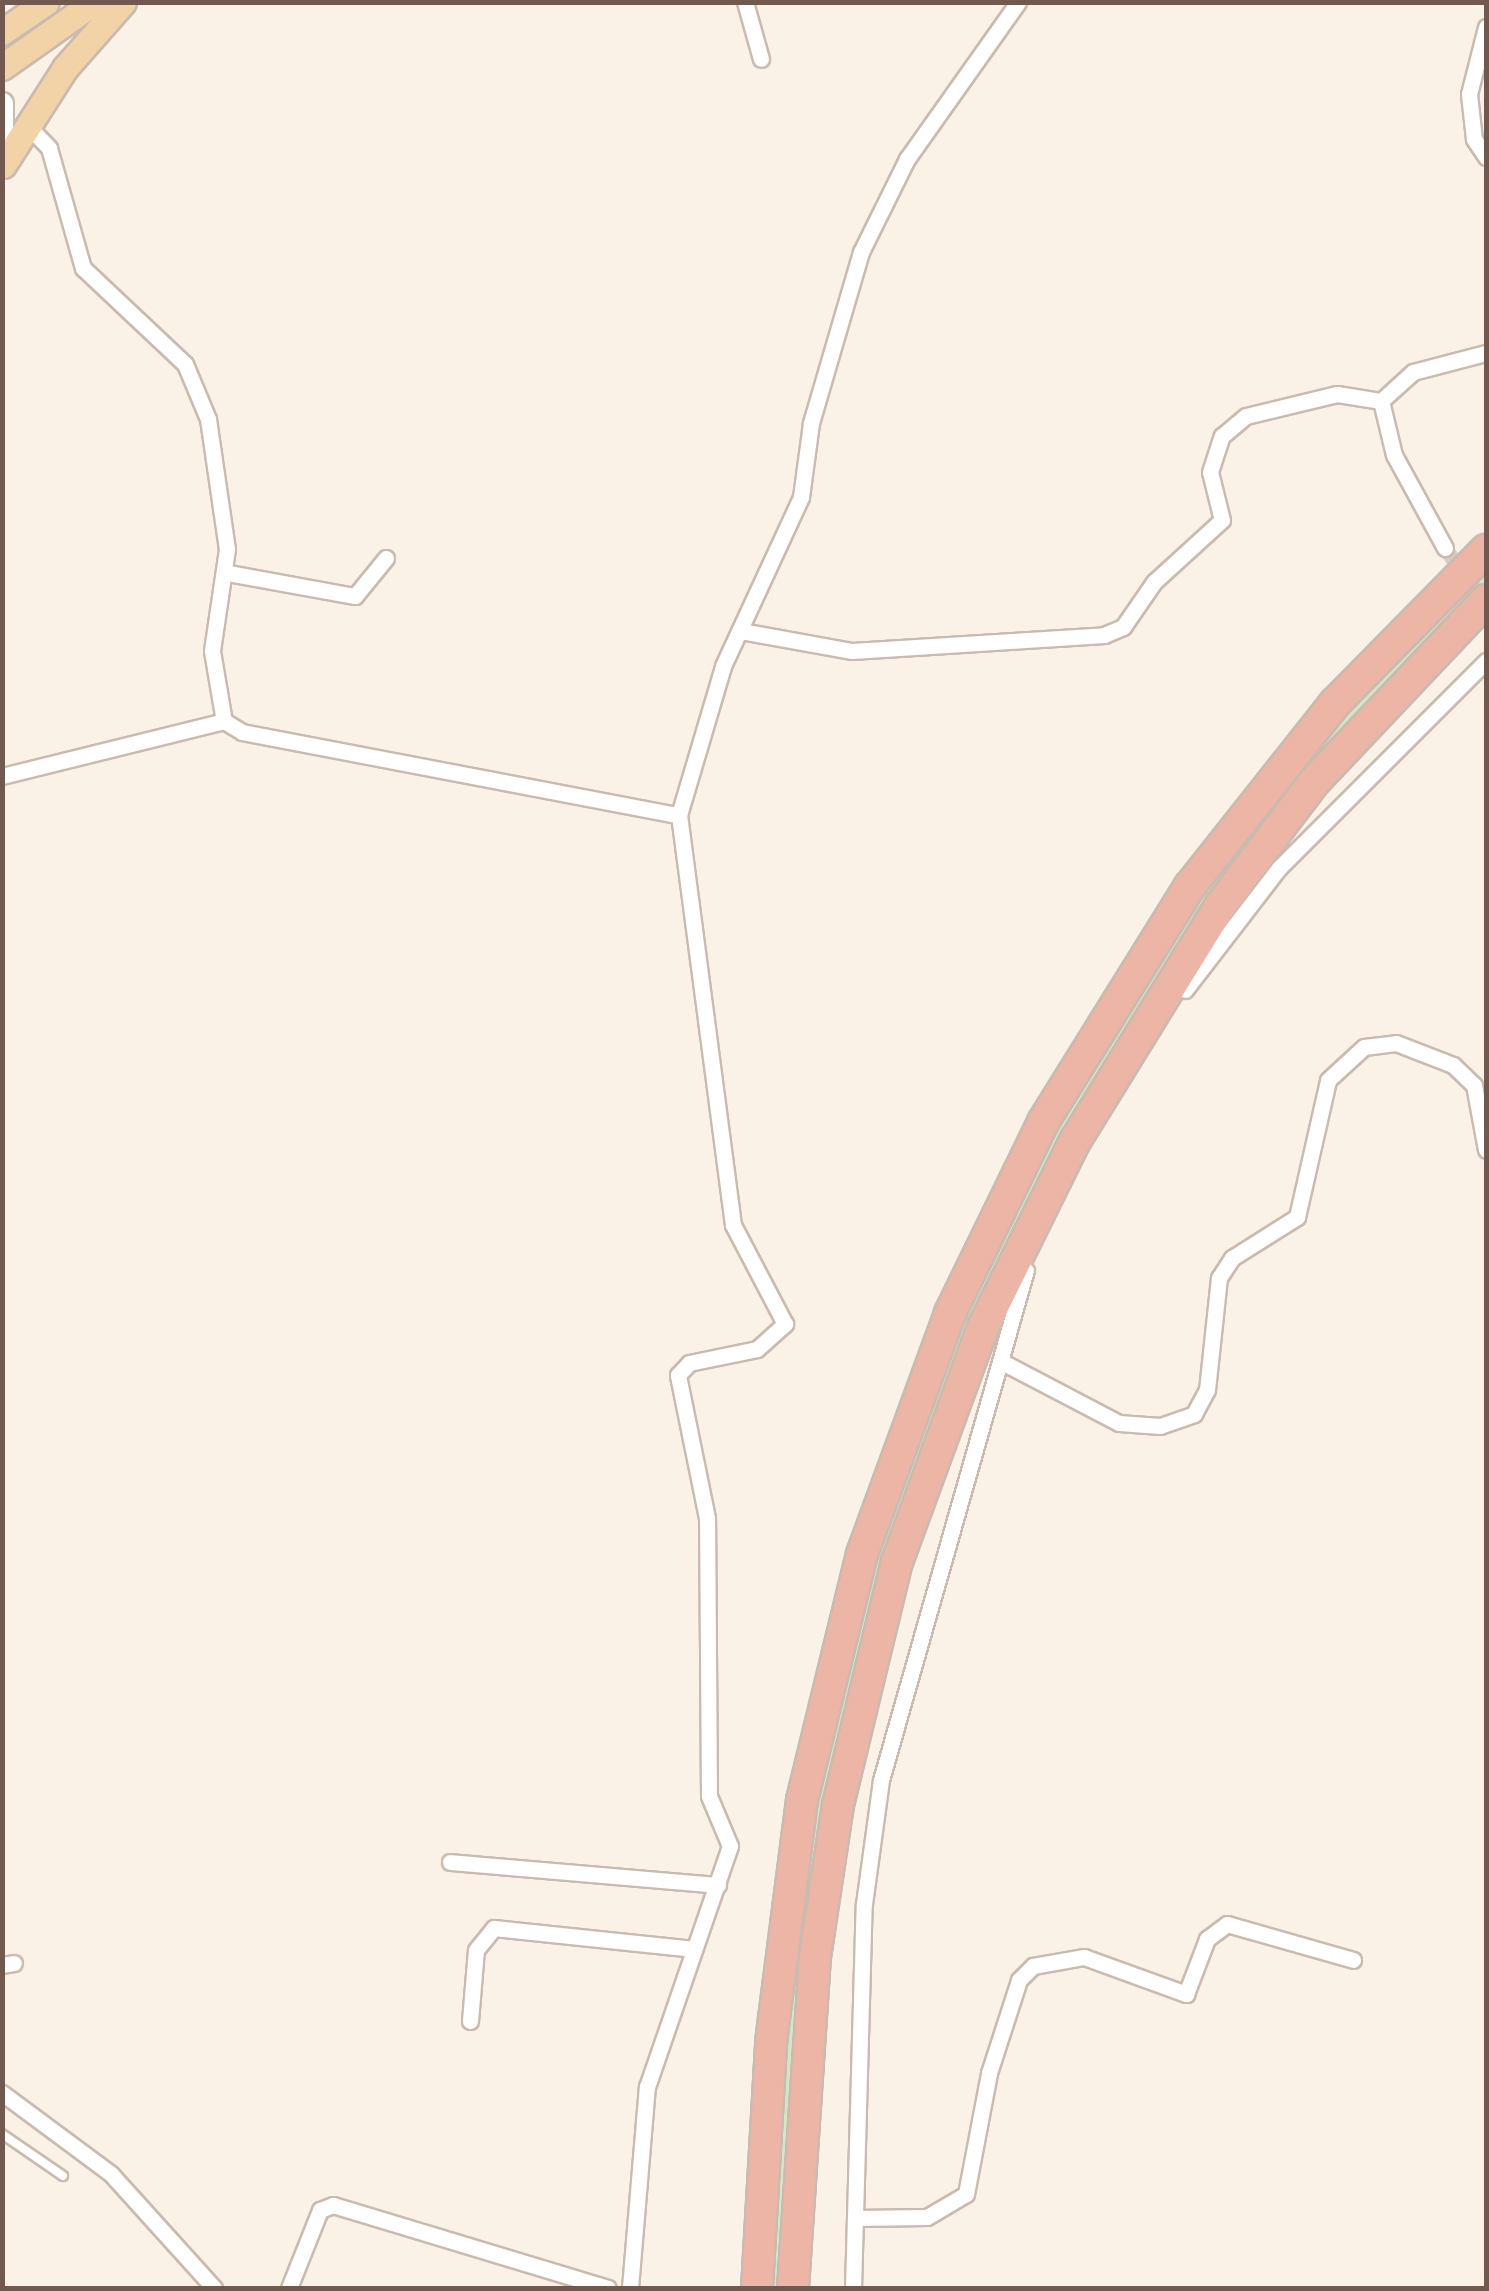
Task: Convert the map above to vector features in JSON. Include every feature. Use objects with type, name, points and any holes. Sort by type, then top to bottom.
[{"type":"highway","points":[[757,2288],[774,2006],[802,1800],[845,1610],[950,1312],[1043,1122],[1190,886],[1335,703],[1486,550]]},
{"type":"highway","points":[[793,2288],[815,1957],[845,1769],[897,1562],[983,1327],[1075,1141],[1220,906],[1315,782],[1486,600]]},
{"type":"main road","points":[[2,67],[94,2]]},
{"type":"main road","points":[[2,165],[27,125],[123,2]]},
{"type":"main road","points":[[2,11],[44,4]]},
{"type":"main road","points":[[2,32],[44,4]]},
{"type":"main road","points":[[2,104],[2,165]]},
{"type":"street","points":[[745,2],[761,59]]},
{"type":"street","points":[[630,2288],[647,2087],[730,1846],[708,1784],[707,1518],[678,1375],[689,1364],[757,1349],[786,1324],[733,1225],[679,816],[741,631],[805,484],[811,423],[862,252],[907,159],[1018,2]]},
{"type":"street","points":[[1486,27],[1470,94],[1474,138],[1486,157]]},
{"type":"street","points":[[27,125],[49,148],[83,268],[193,378],[208,419],[228,573],[212,651],[224,720],[242,732],[679,816]]},
{"type":"street","points":[[1381,401],[1413,372],[1486,352]]},
{"type":"street","points":[[741,631],[852,650],[1104,635],[1124,627],[1154,582],[1222,520],[1210,452],[1222,436],[1246,416],[1337,394],[1381,401]]},
{"type":"street","points":[[1381,401],[1394,455],[1445,548]]},
{"type":"street","points":[[228,573],[355,596],[386,558]]},
{"type":"street","points":[[853,2288],[864,1904],[881,1780],[937,1566],[1006,1364],[1020,1285],[1051,1212],[1201,966],[1319,825],[1486,661]]},
{"type":"street","points":[[2,776],[224,720]]},
{"type":"street","points":[[1006,1364],[1119,1423],[1160,1426],[1194,1414],[1207,1390],[1219,1278],[1232,1258],[1297,1217],[1328,1080],[1364,1047],[1396,1043],[1453,1065],[1474,1085],[1486,1150]]},
{"type":"street","points":[[450,1862],[718,1886]]},
{"type":"street","points":[[856,2218],[928,2217],[966,2194],[989,2073],[1020,1980],[1033,1966],[1084,1958],[1186,1994],[1207,1938],[1227,1924],[1353,1960]]},
{"type":"street","points":[[470,2021],[476,1950],[494,1928],[694,1950]]},
{"type":"street","points":[[2,2093],[111,2174],[214,2288]]},
{"type":"street","points":[[289,2288],[320,2210],[332,2205],[608,2288]]},
{"type":"lane","points":[[2,2134],[64,2176]]},
{"type":"green space","points":[[1486,567],[1486,581],[1305,772],[1209,898],[1064,1133],[972,1319],[912,1474],[842,1714],[801,1956],[779,2288],[770,2288],[784,2045],[815,1801],[875,1555],[963,1315],[1055,1129],[1200,894],[1346,710]]},
{"type":"tunnel","points":[[1445,548],[1486,603]]}]
